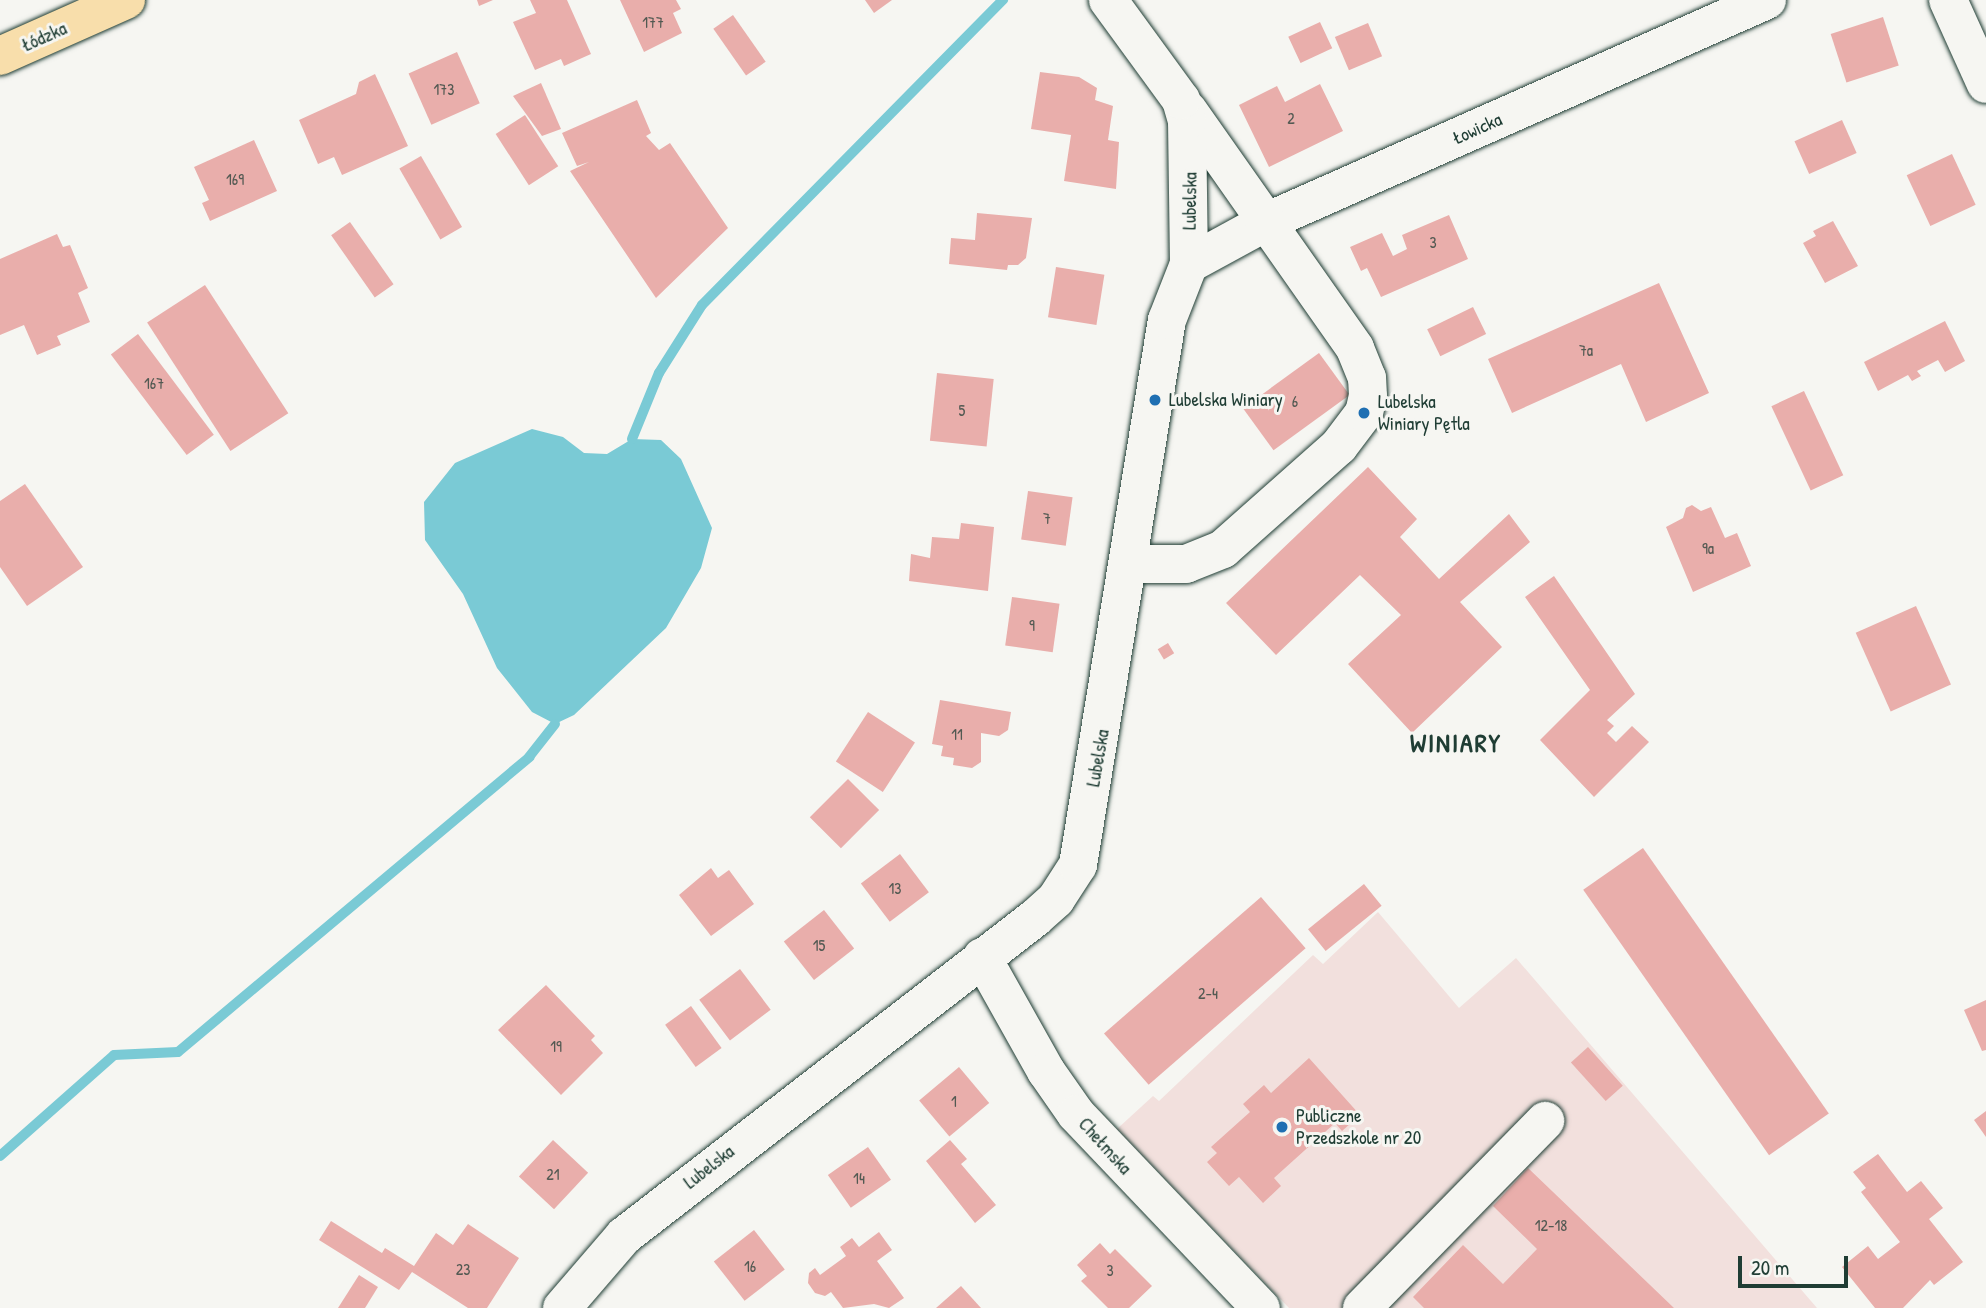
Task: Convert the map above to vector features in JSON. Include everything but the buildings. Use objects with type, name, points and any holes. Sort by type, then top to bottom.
[{"type":"main road","name":"Łódzka","points":[[0,56],[126,0]]},
{"type":"street","name":"Lubelska","points":[[562,1308],[598,1262],[656,1209],[1056,899],[1078,864],[1167,320],[1189,264],[1190,141],[1181,100],[1108,0]]},
{"type":"street","name":"Łowicka","points":[[1189,264],[1266,222],[1767,0]]},
{"type":"street","points":[[1948,0],[1986,84]]},
{"type":"street","points":[[1129,564],[1186,564],[1223,549],[1339,446],[1364,413],[1368,396],[1363,363],[1181,100]]},
{"type":"street","name":"Chełmska","points":[[982,957],[1046,1071],[1076,1114],[1261,1308]]},
{"type":"street","points":[[1362,1308],[1545,1121]]},
{"type":"shaded area","points":[[1378,912],[1459,1008],[1516,958],[1817,1308],[1289,1308],[1117,1129],[1153,1096],[1159,1101],[1313,955],[1323,964]]},
{"type":"water","points":[[532,429],[563,437],[584,453],[607,454],[632,439],[661,440],[681,459],[712,528],[701,568],[666,628],[574,715],[555,724],[532,712],[497,668],[463,594],[425,540],[424,502],[455,463]]},
{"type":"waterway","points":[[632,439],[659,373],[702,305],[1003,0]]},
{"type":"waterway","points":[[0,1156],[114,1055],[178,1052],[529,757],[555,724]]},
{"type":"place","name":"Lubelska Winiary","points":[[1155,400]]},
{"type":"place","name":"Lubelska Winiary Pętla","points":[[1364,413]]},
{"type":"place","name":"Publiczne Przedszkole nr 20","points":[[1282,1127]]},
{"type":"district","name":"WINIARY","points":[[1456,743]]}]
